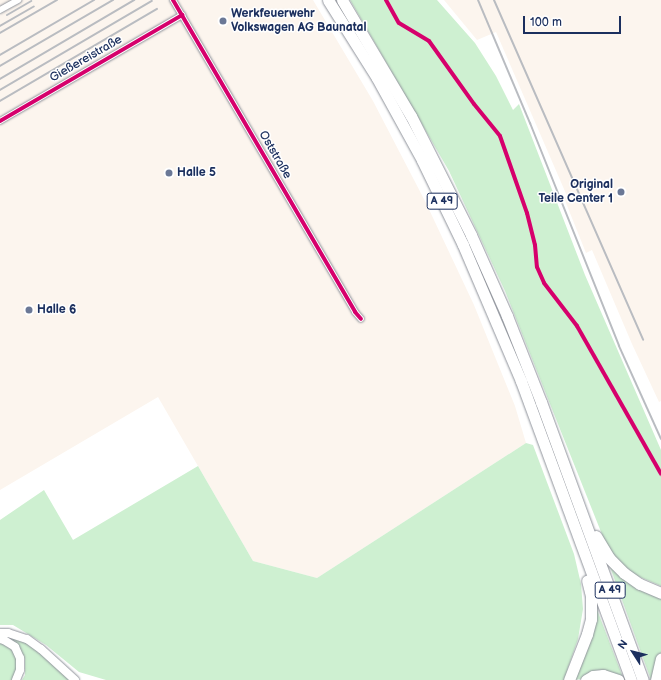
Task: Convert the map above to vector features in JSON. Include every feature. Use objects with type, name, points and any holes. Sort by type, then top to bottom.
[{"type":"highway","name":"A 49","points":[[328,0],[377,78],[422,160],[463,245],[521,381],[631,680]]},
{"type":"highway","name":"A 49","points":[[342,0],[411,116],[471,235],[518,345],[643,680]]},
{"type":"highway","points":[[577,501],[603,550],[616,566],[640,584],[661,592]]},
{"type":"highway","points":[[569,680],[587,634],[590,619],[591,596],[587,579],[588,564]]},
{"type":"highway","points":[[656,680],[661,659]]},
{"type":"highway","points":[[586,680],[593,676],[603,675],[618,680]]},
{"type":"main road","points":[[0,633],[8,633],[28,639],[75,680]]},
{"type":"main road","points":[[0,639],[15,647],[20,658],[20,670],[16,680]]},
{"type":"street","points":[[0,10],[18,0]]},
{"type":"street","name":"Oststraße","points":[[174,0],[355,312],[361,318]]},
{"type":"street","name":"Gießereistraße","points":[[0,121],[182,15]]},
{"type":"shaded area","points":[[0,0],[313,0],[373,101],[426,203],[474,305],[515,406],[526,443],[317,578],[253,561],[158,397],[0,490]]},
{"type":"shaded area","name":"Original Teile Center 1","points":[[444,0],[661,0],[661,401],[659,402],[632,344],[592,250],[586,253],[564,198],[567,196],[496,32],[477,40]]},
{"type":"green space","points":[[350,0],[437,0],[475,43],[496,76],[513,110],[519,104],[585,275],[661,450],[661,586],[628,572],[611,557],[505,291],[449,171]]},
{"type":"green space","points":[[526,443],[533,445],[574,554],[581,584],[583,609],[578,639],[565,680],[106,680],[79,672],[46,645],[13,625],[0,625],[0,520],[44,490],[73,540],[198,466],[253,561],[317,578]]},
{"type":"green space","points":[[609,564],[661,595],[661,654],[652,680],[651,680]]},
{"type":"green space","points":[[596,607],[624,680],[617,675],[573,680]]},
{"type":"green space","points":[[5,637],[26,642],[40,651],[70,680],[22,680],[25,675],[25,659],[18,645]]},
{"type":"green space","points":[[0,643],[11,648],[16,655],[17,668],[12,680],[0,680]]},
{"type":"railway","points":[[0,33],[57,0]]},
{"type":"railway","points":[[0,55],[94,0]]},
{"type":"railway","points":[[0,66],[113,0]]},
{"type":"railway","points":[[0,79],[134,0]]},
{"type":"railway","points":[[478,0],[530,123],[619,346],[661,439]]},
{"type":"railway","points":[[494,0],[643,340]]},
{"type":"railway","points":[[7,15],[31,1]]},
{"type":"railway","points":[[0,90],[152,1]]},
{"type":"railway","points":[[0,26],[34,6]]},
{"type":"railway","points":[[0,101],[157,9]]},
{"type":"cycle path","points":[[173,0],[355,312],[361,319]]},
{"type":"cycle path","points":[[386,0],[399,23],[429,41],[474,104],[500,136],[527,213],[535,245],[537,267],[544,283],[577,326],[661,474]]},
{"type":"cycle path","points":[[0,121],[182,15]]},
{"type":"place","name":"Werkfeuerwehr Volkswagen AG Baunatal","points":[[223,21]]},
{"type":"place","name":"Halle 5","points":[[169,173]]},
{"type":"place","name":"Original Teile Center 1","points":[[621,192]]},
{"type":"place","name":"Halle 6","points":[[29,310]]}]
